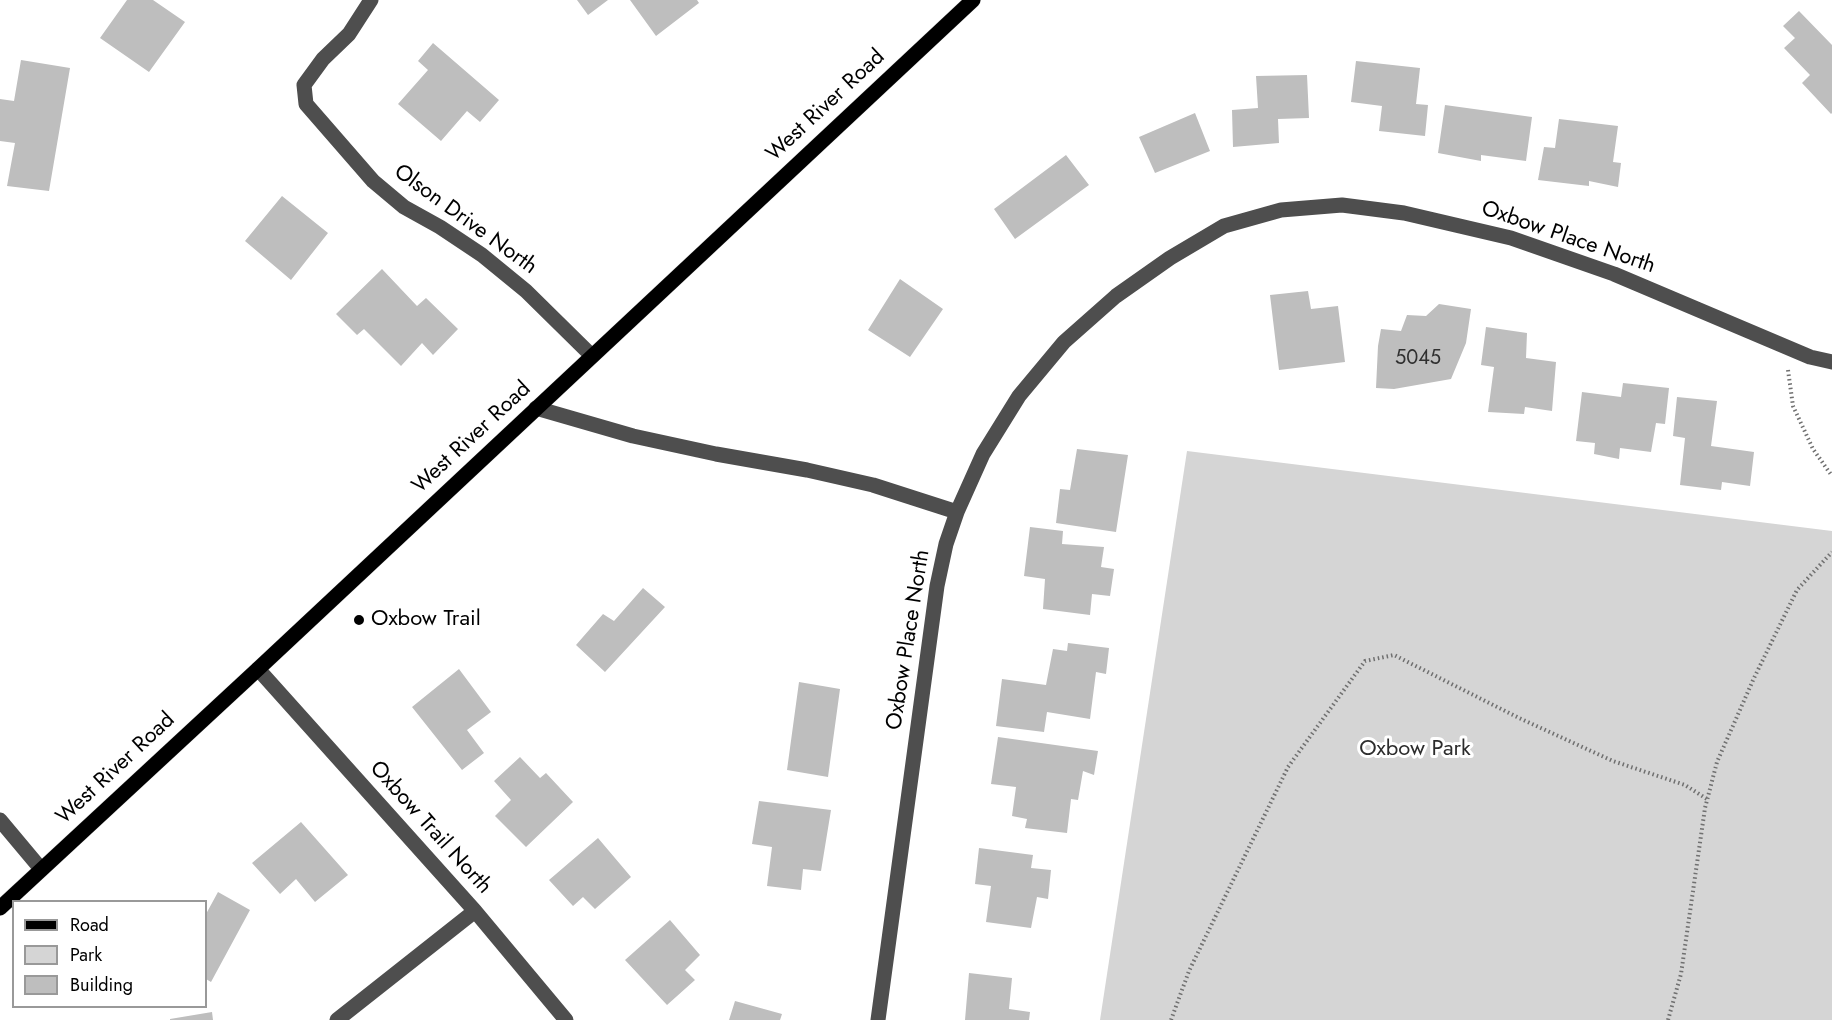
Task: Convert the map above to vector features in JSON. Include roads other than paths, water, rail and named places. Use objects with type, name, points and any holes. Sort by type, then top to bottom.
[{"type":"main road","name":"West River Road","points":[[0,908],[973,0]]},
{"type":"street","name":"Olson Drive North","points":[[371,0],[349,34],[323,59],[304,85],[306,104],[373,181],[404,207],[440,227],[482,255],[526,291],[592,356]]},
{"type":"street","name":"Oxbow Place North","points":[[878,1020],[937,586],[946,544],[957,512],[983,454],[1019,396],[1064,342],[1116,296],[1170,258],[1224,226],[1281,210],[1342,205],[1404,213],[1510,238],[1614,274],[1810,357],[1832,362]]},
{"type":"street","points":[[536,408],[633,436],[873,485],[957,512]]},
{"type":"street","name":"Oxbow Trail North","points":[[258,669],[474,911],[566,1020]]},
{"type":"street","points":[[0,820],[41,869]]},
{"type":"street","points":[[337,1020],[474,911]]},
{"type":"place","name":"Oxbow Trail","points":[[359,620]]},
{"type":"park label","name":"Oxbow Park","points":[[1415,750]]}]
